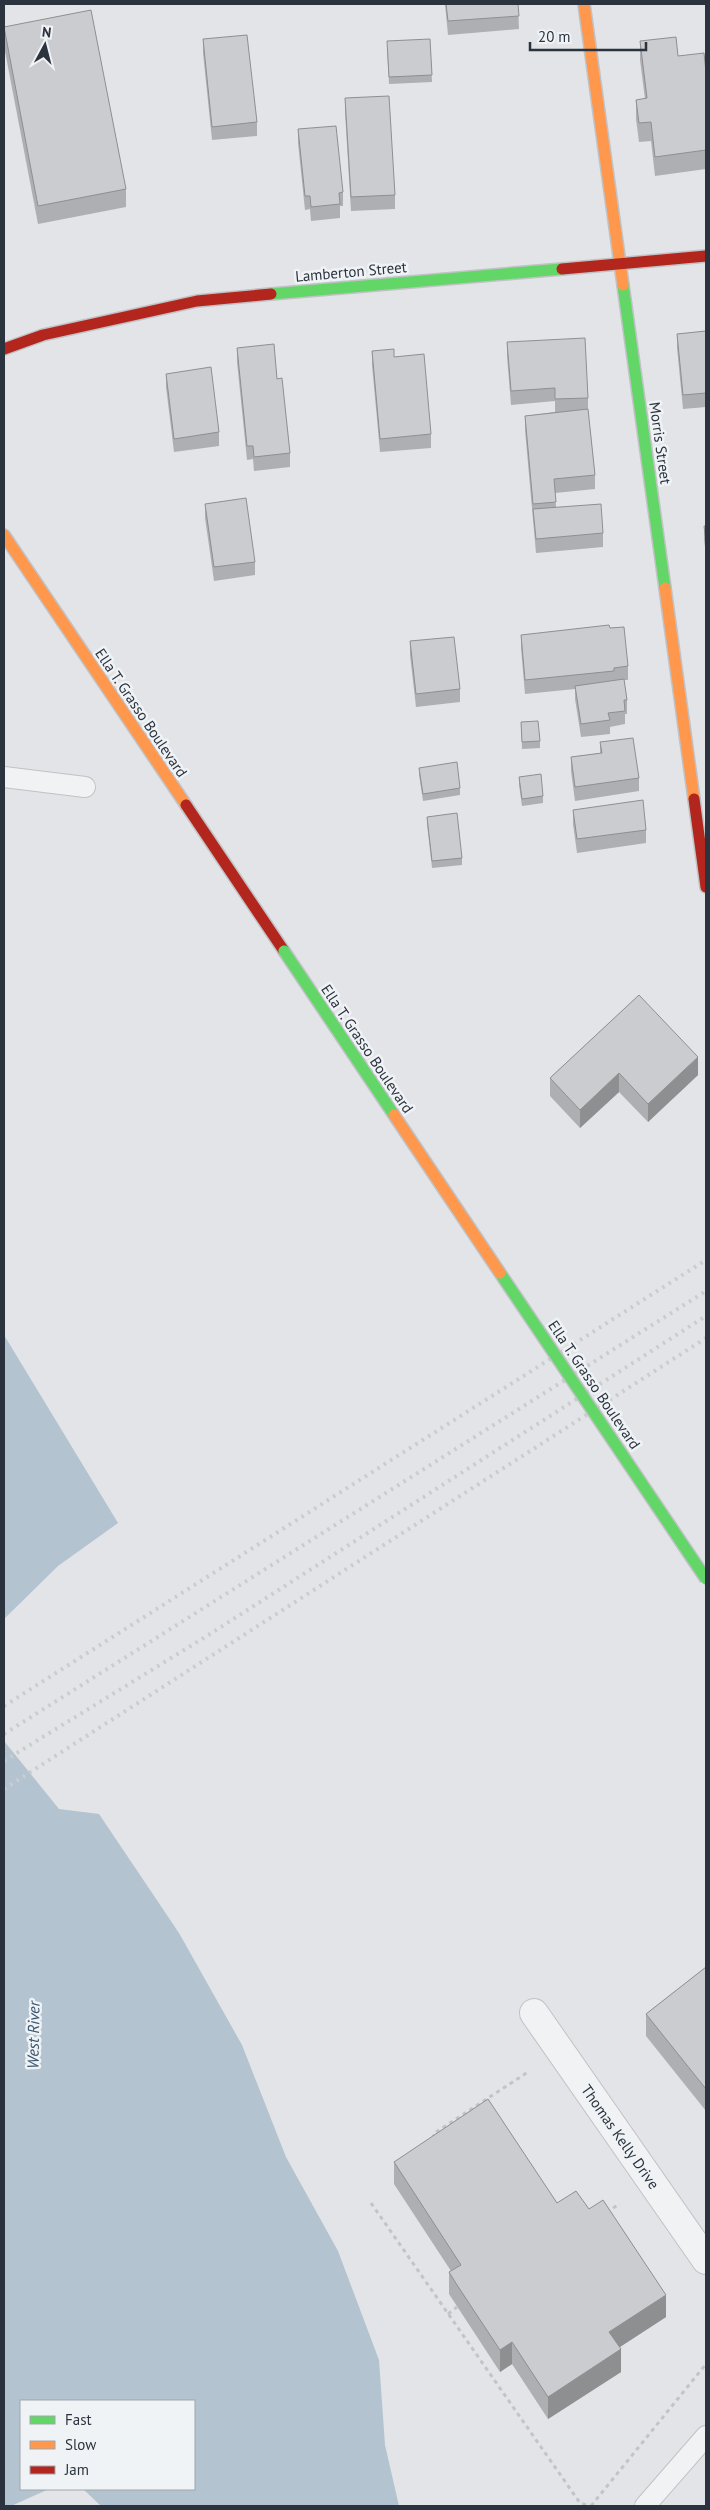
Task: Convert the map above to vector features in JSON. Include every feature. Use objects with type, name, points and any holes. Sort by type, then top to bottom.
[{"type":"street","name":"Morris Street","points":[[584,4],[706,886]]},
{"type":"street","name":"Lamberton Street","points":[[4,348],[43,335],[198,300],[706,256]]},
{"type":"street","name":"Ella T. Grasso Boulevard","points":[[4,535],[706,1579]]},
{"type":"street","name":"Thomas Kelly Drive","points":[[534,2013],[706,2260]]},
{"type":"lane","points":[[4,777],[86,788]]},
{"type":"lane","points":[[645,2506],[706,2436]]},
{"type":"path","points":[[436,2140],[433,2134],[528,2072]]},
{"type":"path","points":[[371,2203],[580,2503],[591,2506],[706,2364]]},
{"type":"path","points":[[598,2216],[620,2204]]},
{"type":"path","points":[[448,2314],[457,2307]]},
{"type":"water","points":[[4,1335],[118,1523],[58,1566],[4,1619]]},
{"type":"water","name":"West River","points":[[4,1741],[59,1809],[99,1814],[179,1933],[242,2045],[286,2157],[338,2251],[379,2360],[385,2445],[399,2506],[101,2506],[84,2490],[195,2490],[195,2400],[20,2400],[20,2490],[47,2490],[11,2506],[4,2506]]},
{"type":"building","points":[[446,4],[518,4],[519,16],[448,21]]},
{"type":"building","points":[[91,10],[126,189],[38,206],[4,27]]},
{"type":"building","points":[[247,35],[257,122],[212,127],[203,39]]},
{"type":"building","points":[[676,37],[678,56],[704,53],[706,72],[706,150],[655,157],[651,122],[639,123],[636,100],[647,98],[640,41]]},
{"type":"building","points":[[430,39],[432,75],[389,77],[387,41]]},
{"type":"building","points":[[389,96],[395,195],[351,197],[345,98]]},
{"type":"building","points":[[336,126],[343,192],[339,193],[340,204],[311,207],[310,196],[305,196],[298,129]]},
{"type":"building","points":[[706,331],[706,393],[683,395],[677,334]]},
{"type":"building","points":[[585,338],[588,398],[555,399],[555,388],[511,391],[507,342]]},
{"type":"building","points":[[274,344],[277,379],[282,378],[290,453],[254,457],[253,446],[247,446],[237,348]]},
{"type":"building","points":[[394,349],[394,357],[424,354],[431,434],[380,439],[372,351]]},
{"type":"building","points":[[211,367],[219,432],[174,439],[166,374]]},
{"type":"building","points":[[588,409],[595,475],[554,479],[556,502],[533,504],[525,416]]},
{"type":"building","points":[[246,498],[255,562],[214,567],[205,504]]},
{"type":"building","points":[[601,504],[603,533],[536,539],[533,509]]},
{"type":"building","points":[[609,625],[610,628],[624,627],[628,666],[614,668],[614,671],[525,680],[521,635]]},
{"type":"building","points":[[454,637],[460,689],[416,694],[410,641]]},
{"type":"building","points":[[624,679],[627,700],[624,700],[625,711],[608,713],[610,720],[581,724],[575,686]]},
{"type":"building","points":[[538,721],[540,741],[522,742],[521,722]]},
{"type":"building","points":[[633,738],[639,778],[575,787],[571,757],[602,753],[600,742]]},
{"type":"building","points":[[457,762],[460,788],[423,794],[419,768]]},
{"type":"building","points":[[541,774],[543,796],[522,799],[519,777]]},
{"type":"building","points":[[643,800],[646,830],[577,839],[573,810]]},
{"type":"building","points":[[457,813],[462,858],[432,861],[427,817]]},
{"type":"building","points":[[639,995],[698,1057],[648,1104],[619,1073],[580,1110],[550,1078]]},
{"type":"building","points":[[706,1967],[706,2089],[646,2014]]},
{"type":"building","points":[[488,2099],[557,2203],[576,2191],[589,2209],[603,2200],[666,2295],[609,2332],[621,2349],[548,2397],[512,2342],[500,2350],[457,2285],[449,2272],[461,2265],[394,2162]]},
{"type":"railway","points":[[4,1706],[706,1260]]},
{"type":"railway","points":[[4,1734],[706,1291]]},
{"type":"railway","points":[[4,1761],[210,1634],[706,1316]]},
{"type":"railway","points":[[4,1789],[706,1338]]},
{"type":"traffic: fast","points":[[271,294],[562,269]]},
{"type":"traffic: fast","points":[[623,285],[665,588]]},
{"type":"traffic: fast","points":[[284,951],[394,1115]]},
{"type":"traffic: fast","points":[[500,1273],[706,1579]]},
{"type":"traffic: slow","points":[[584,4],[623,285]]},
{"type":"traffic: slow","points":[[4,535],[186,805]]},
{"type":"traffic: slow","points":[[665,588],[694,799]]},
{"type":"traffic: slow","points":[[394,1115],[500,1273]]},
{"type":"traffic: jam","points":[[562,269],[706,256]]},
{"type":"traffic: jam","points":[[4,349],[43,335],[197,301],[271,294]]},
{"type":"traffic: jam","points":[[694,799],[706,887]]},
{"type":"traffic: jam","points":[[186,805],[284,951]]}]
